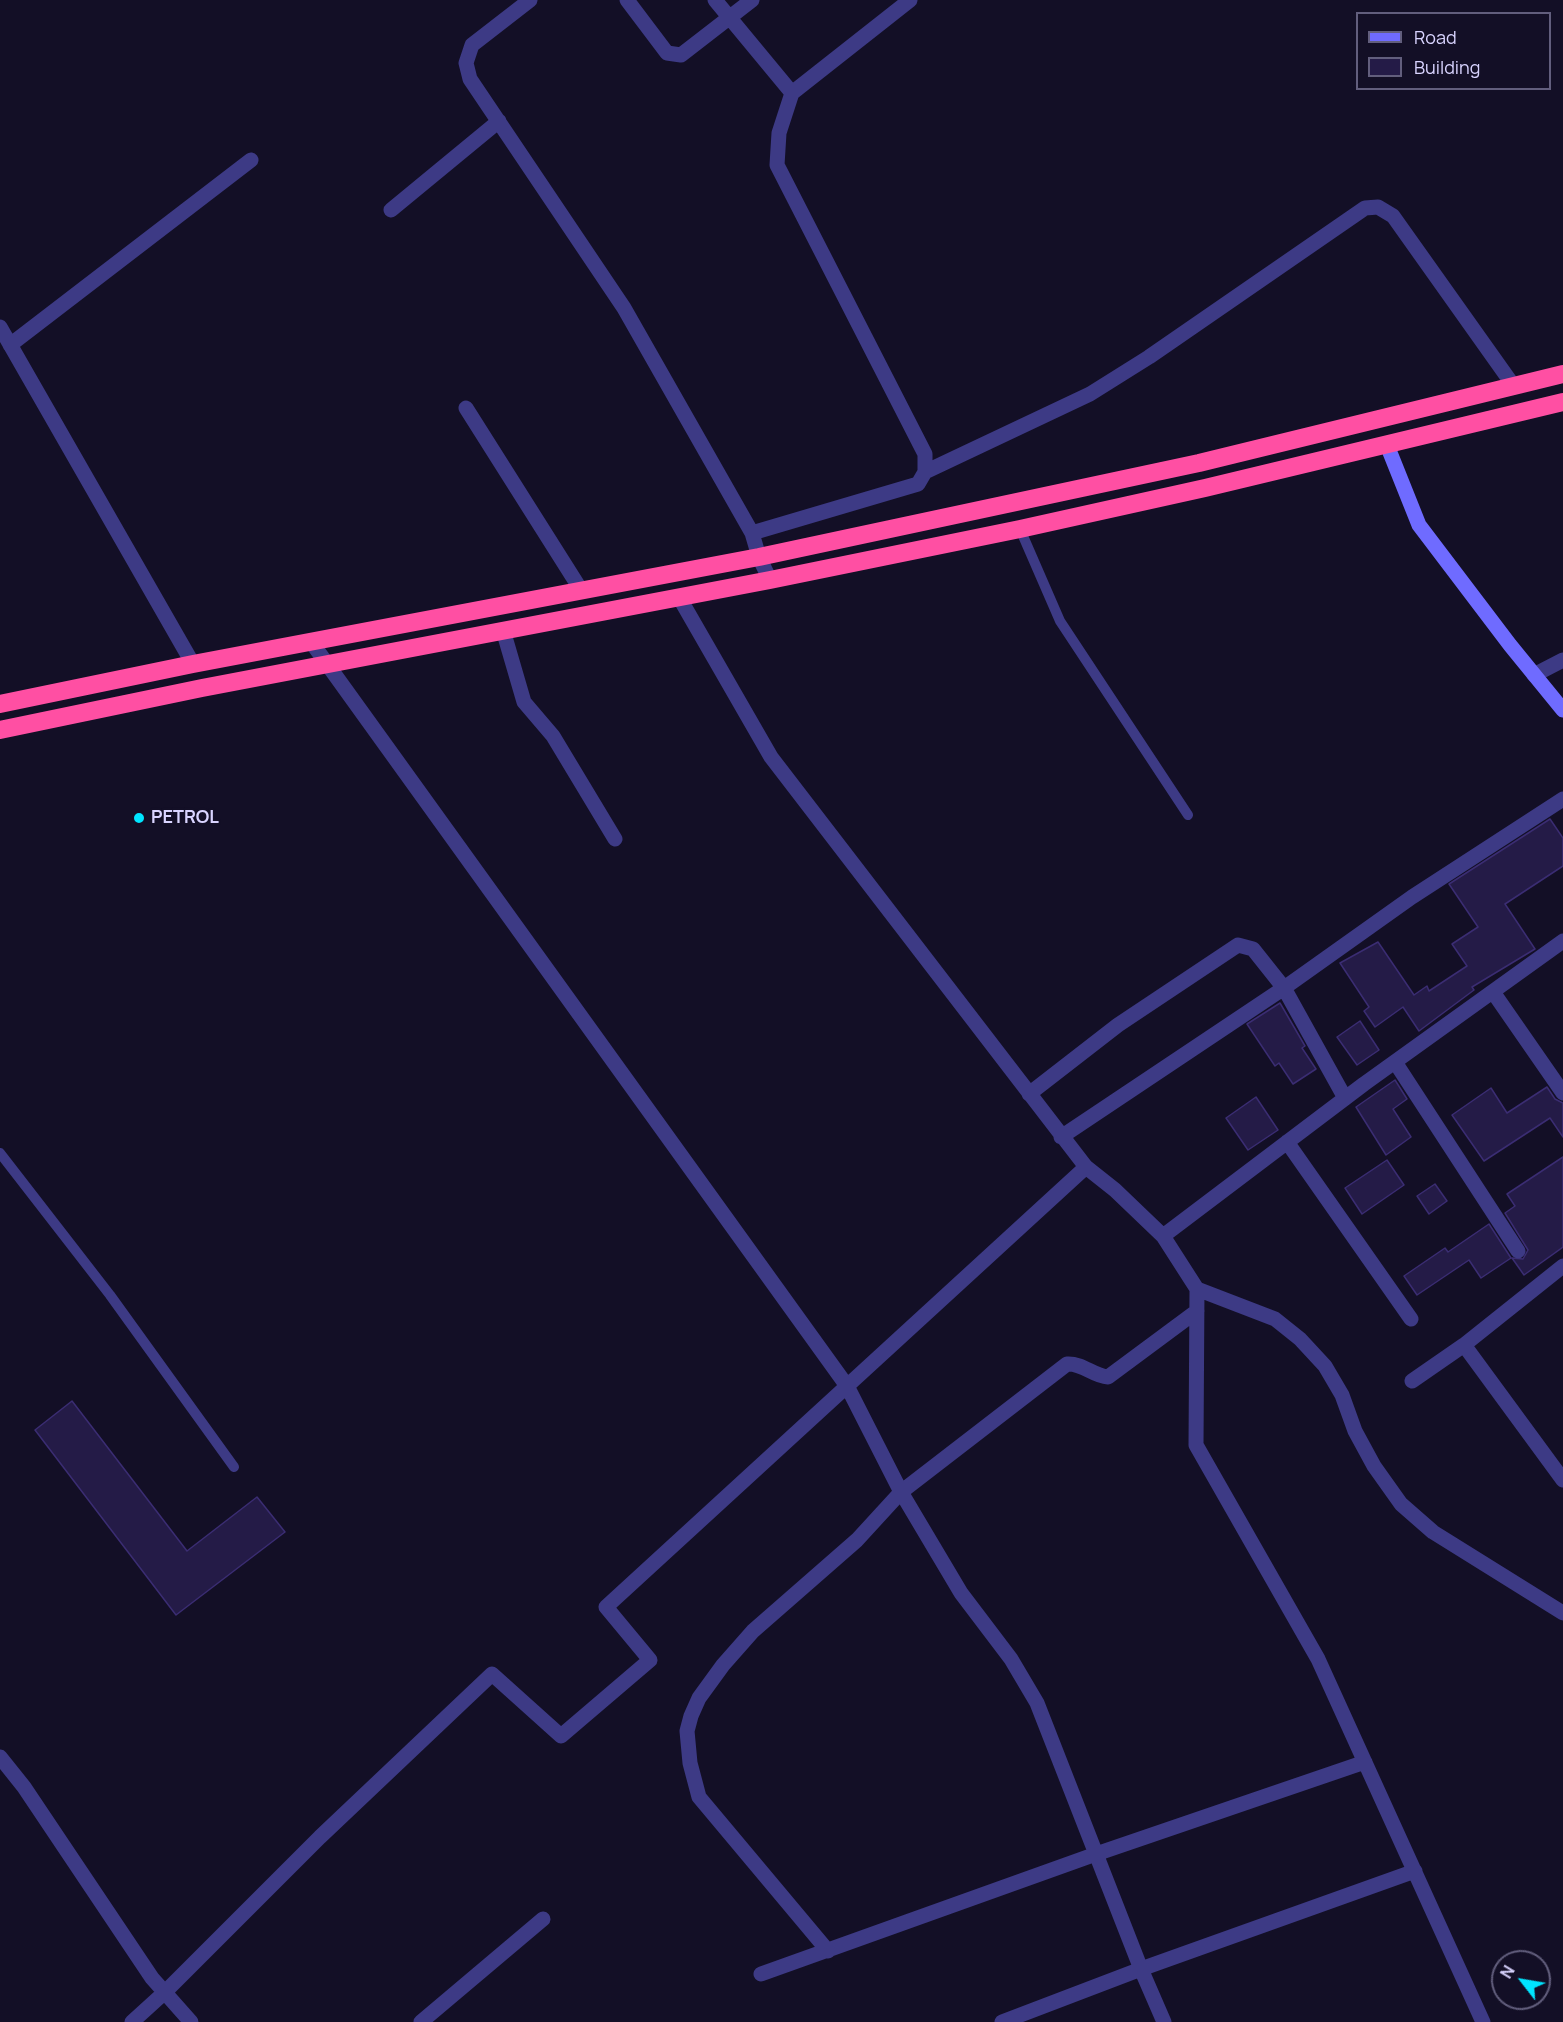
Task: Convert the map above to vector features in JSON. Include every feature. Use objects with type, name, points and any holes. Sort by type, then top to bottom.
[{"type":"highway","points":[[0,704],[193,664],[312,644],[581,590],[759,558],[1199,462],[1563,374]]},
{"type":"highway","points":[[0,730],[1020,529],[1341,456],[1563,402]]},
{"type":"highway","points":[[1334,430],[1341,456]]},
{"type":"street","points":[[627,0],[667,53],[673,56],[681,55],[752,0]]},
{"type":"street","points":[[715,0],[792,93]]},
{"type":"street","points":[[752,533],[918,484],[925,472],[925,454],[777,165],[779,133],[792,93],[910,0]]},
{"type":"street","points":[[523,2],[472,45],[466,63],[470,79],[624,308],[752,533],[759,558],[770,580]]},
{"type":"street","points":[[391,210],[499,121]]},
{"type":"street","points":[[10,345],[251,160]]},
{"type":"street","points":[[925,472],[1090,394],[1149,357],[1365,208],[1378,207],[1393,216],[1513,385]]},
{"type":"street","points":[[0,327],[193,664]]},
{"type":"street","points":[[466,408],[581,590]]},
{"type":"street","points":[[1387,445],[1419,525],[1563,710]]},
{"type":"street","points":[[679,597],[771,757],[1061,1137],[1086,1167],[1115,1190],[1163,1236],[1197,1289],[1196,1445],[1318,1659],[1483,2022]]},
{"type":"street","points":[[503,630],[524,702],[553,736],[615,839]]},
{"type":"street","points":[[312,644],[847,1386],[901,1492],[961,1593],[1011,1659],[1037,1703],[1164,2022]]},
{"type":"street","points":[[1534,675],[1563,660]]},
{"type":"street","points":[[1061,1137],[1284,988],[1412,897],[1563,799]]},
{"type":"street","points":[[1163,1236],[1345,1098],[1563,941]]},
{"type":"street","points":[[1029,1094],[1118,1025],[1238,945],[1253,949],[1284,988],[1345,1098]]},
{"type":"street","points":[[1493,992],[1563,1093]]},
{"type":"street","points":[[1395,1062],[1518,1251]]},
{"type":"street","points":[[1287,1142],[1411,1319]]},
{"type":"street","points":[[132,2022],[320,1837],[492,1674],[561,1736],[650,1660],[606,1607],[1086,1167]]},
{"type":"street","points":[[1412,1381],[1464,1346],[1563,1266]]},
{"type":"street","points":[[1197,1289],[1275,1319],[1300,1339],[1325,1366],[1342,1395],[1355,1431],[1374,1466],[1401,1504],[1433,1532],[1563,1613]]},
{"type":"street","points":[[828,1951],[699,1797],[690,1763],[687,1731],[699,1698],[745,1639],[857,1540],[901,1492],[1067,1364],[1078,1364],[1099,1376],[1108,1377],[1197,1311]]},
{"type":"street","points":[[1464,1346],[1563,1480]]},
{"type":"street","points":[[0,1757],[24,1787],[152,1978],[191,2022]]},
{"type":"street","points":[[761,1974],[1096,1854],[1365,1762]]},
{"type":"street","points":[[1002,2022],[1141,1969],[1415,1871]]},
{"type":"street","points":[[421,2022],[543,1920]]},
{"type":"lane","points":[[1020,529],[1060,621],[1188,815]]},
{"type":"lane","points":[[0,1153],[110,1295],[234,1467]]},
{"type":"building","points":[[1550,819],[1563,838],[1563,866],[1505,904],[1535,949],[1472,987],[1474,990],[1419,1031],[1403,1007],[1375,1027],[1364,1011],[1369,1007],[1340,963],[1378,942],[1414,995],[1427,986],[1429,991],[1467,966],[1452,944],[1478,927],[1449,884]]},
{"type":"building","points":[[1280,1003],[1305,1046],[1302,1048],[1316,1069],[1293,1084],[1279,1063],[1275,1066],[1247,1024]]},
{"type":"building","points":[[1360,1021],[1379,1050],[1357,1065],[1337,1037]]},
{"type":"building","points":[[1395,1080],[1407,1099],[1393,1109],[1411,1137],[1386,1155],[1356,1107]]},
{"type":"building","points":[[1547,1087],[1555,1099],[1563,1103],[1563,1137],[1550,1118],[1484,1161],[1452,1115],[1491,1088],[1507,1113]]},
{"type":"building","points":[[1256,1097],[1278,1130],[1248,1150],[1226,1118]]},
{"type":"building","points":[[1563,1157],[1563,1247],[1524,1275],[1512,1258],[1523,1259],[1528,1250],[1505,1213],[1515,1206],[1507,1194]]},
{"type":"building","points":[[1387,1160],[1404,1185],[1362,1214],[1345,1188]]},
{"type":"building","points":[[1435,1184],[1447,1201],[1429,1214],[1417,1196]]},
{"type":"building","points":[[1489,1224],[1511,1258],[1481,1278],[1469,1260],[1417,1295],[1404,1276],[1445,1248],[1448,1252]]},
{"type":"building","points":[[72,1401],[187,1551],[257,1497],[285,1532],[176,1615],[35,1430]]},
{"type":"place","name":"PETROL","points":[[139,818]]}]
